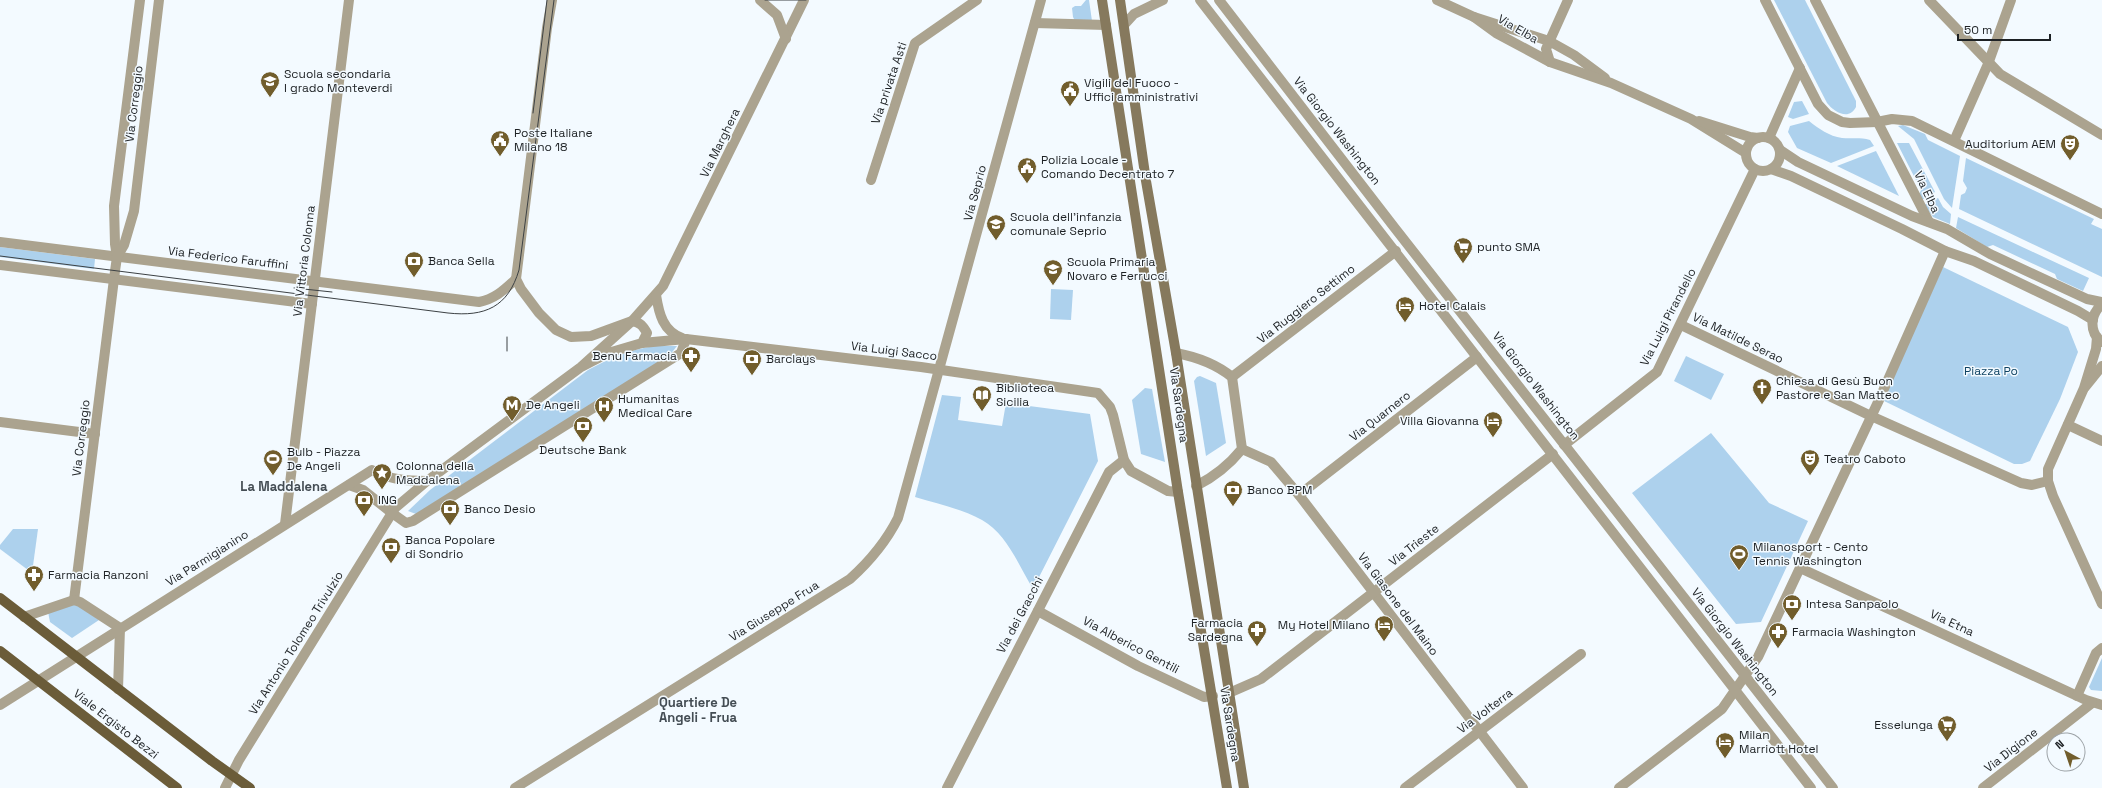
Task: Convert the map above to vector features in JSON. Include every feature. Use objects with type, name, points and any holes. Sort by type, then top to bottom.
[{"type":"main road","name":"Via Sardegna","points":[[1102,0],[1158,354],[1178,492],[1213,696],[1227,788]]},
{"type":"main road","name":"Via Sardegna","points":[[1120,0],[1146,181],[1176,353],[1244,788]]},
{"type":"main road","points":[[1158,354],[1176,353]]},
{"type":"main road","points":[[1178,492],[1196,486]]},
{"type":"main road","points":[[0,598],[231,776],[250,788]]},
{"type":"main road","name":"Viale Ergisto Bezzi","points":[[0,651],[177,788]]},
{"type":"main road","points":[[1213,696],[1229,693]]},
{"type":"street","name":"Via Correggio","points":[[74,600],[117,257],[115,244],[114,206],[140,0]]},
{"type":"street","name":"Via Correggio","points":[[117,257],[124,245],[134,210],[159,0]]},
{"type":"street","name":"Via Vittoria Colonna","points":[[285,524],[349,0]]},
{"type":"street","points":[[552,0],[546,28],[516,279],[521,290],[539,313],[556,330],[571,337],[591,336],[632,321],[638,322],[644,326],[647,333],[642,343]]},
{"type":"street","points":[[760,0],[777,15],[786,39]]},
{"type":"street","name":"Via Marghera","points":[[581,367],[632,321],[656,295],[674,266],[804,0]]},
{"type":"street","name":"Via privata Asti","points":[[871,180],[915,43],[977,0]]},
{"type":"street","name":"Via Seprio","points":[[940,370],[1041,0]]},
{"type":"street","points":[[1124,25],[1134,14],[1163,0]]},
{"type":"street","points":[[1200,0],[1811,788]]},
{"type":"street","name":"Via Giorgio Washington","points":[[1219,0],[1564,445],[1833,788]]},
{"type":"street","name":"Via Elba","points":[[1437,0],[1474,17],[1549,41],[1574,55],[1611,83]]},
{"type":"street","points":[[1549,41],[1568,0]]},
{"type":"street","points":[[1765,0],[1818,104],[1828,115],[1842,122],[1877,122],[1892,119],[1906,120],[1954,141],[2102,214]]},
{"type":"street","name":"Via Elba","points":[[1815,0],[1929,222]]},
{"type":"street","points":[[1928,0],[1988,64],[2000,74],[2102,135]]},
{"type":"street","points":[[1954,141],[1988,64],[2011,0]]},
{"type":"street","name":"Via Elba","points":[[1474,17],[1496,33],[1550,62],[1611,83],[1691,119],[1750,137],[1758,138]]},
{"type":"street","points":[[1035,23],[1106,25]]},
{"type":"street","name":"Via Elba","points":[[1549,41],[1546,53],[1550,62]]},
{"type":"street","points":[[1769,138],[1800,68]]},
{"type":"street","name":"Via Elba","points":[[1691,119],[1746,153]]},
{"type":"street","points":[[1758,138],[1769,138],[1776,143],[1780,150],[1778,162],[1771,169],[1765,171],[1755,169],[1749,164],[1746,153],[1751,142],[1758,138]]},
{"type":"street","name":"Via Elba","points":[[1780,150],[1798,162],[1929,222]]},
{"type":"street","name":"Via Luigi Pirandello","points":[[1553,454],[1657,372],[1755,169]]},
{"type":"street","points":[[1771,169],[1798,179],[1944,251],[1974,261],[2078,311],[2092,320]]},
{"type":"street","points":[[114,206],[123,214],[134,210]]},
{"type":"street","points":[[1929,222],[1950,230],[1990,254],[2078,295],[2102,303],[2092,320],[2093,330],[2099,340],[2084,388],[2048,469],[2048,481],[2053,496],[2102,604]]},
{"type":"street","name":"Via Federico Faruffini","points":[[0,242],[479,302],[489,300],[498,295],[516,279]]},
{"type":"street","name":"Via Ruggiero Settimo","points":[[1232,377],[1407,242]]},
{"type":"street","points":[[1619,788],[1722,709],[1762,650],[1871,416],[1944,251]]},
{"type":"street","points":[[0,265],[312,304]]},
{"type":"street","points":[[656,295],[663,322],[674,335],[686,339]]},
{"type":"street","name":"Via Matilde Serao","points":[[1681,325],[1871,416]]},
{"type":"street","points":[[581,367],[608,353],[642,343],[686,339]]},
{"type":"street","points":[[349,485],[363,490],[406,524],[414,521],[681,353],[686,339]]},
{"type":"street","name":"Via Luigi Sacco","points":[[686,339],[940,370],[1098,393],[1110,407],[1124,460]]},
{"type":"street","name":"Via Quarnero","points":[[1299,495],[1489,348]]},
{"type":"street","points":[[1176,353],[1191,356],[1221,368],[1232,377],[1242,449],[1233,460],[1211,478],[1196,486]]},
{"type":"street","points":[[2084,388],[2102,366]]},
{"type":"street","name":"Via Antonio Tolomeo Trivulzio","points":[[224,788],[243,753],[399,504],[427,481],[581,367]]},
{"type":"street","name":"Via Giuseppe Frua","points":[[515,788],[850,579],[869,562],[886,540],[898,518],[940,370]]},
{"type":"street","points":[[1871,416],[2021,483],[2032,485],[2048,481]]},
{"type":"street","points":[[0,422],[95,434]]},
{"type":"street","points":[[2068,425],[2102,441]]},
{"type":"street","name":"Via Giasone del Maino","points":[[1242,449],[1271,462],[1299,495],[1523,788]]},
{"type":"street","name":"Via Trieste","points":[[1229,693],[1261,679],[1553,454]]},
{"type":"street","points":[[1124,460],[1131,471],[1168,491],[1178,492]]},
{"type":"street","name":"Via dei Gracchi","points":[[947,788],[1109,472],[1124,460]]},
{"type":"street","name":"Via Parmigianino","points":[[0,705],[372,470],[382,476],[396,480],[427,481]]},
{"type":"street","name":"Via Etna","points":[[1800,568],[2097,704]]},
{"type":"street","points":[[24,617],[74,600],[80,602],[120,628],[118,689]]},
{"type":"street","name":"Via Alberico Gentili","points":[[1038,610],[1138,666],[1204,697],[1213,696]]},
{"type":"street","points":[[2077,696],[2096,653],[2102,648]]},
{"type":"street","name":"Via Volterra","points":[[1405,788],[1581,654]]},
{"type":"street","name":"Via Digione","points":[[1983,788],[2097,704]]},
{"type":"green space","points":[[1086,0],[1089,0],[1092,21],[1075,21],[1072,8],[1075,6],[1081,6]]},
{"type":"green space","points":[[1774,0],[1805,0],[1856,101],[1856,107],[1850,114],[1842,114],[1837,112],[1827,103]]},
{"type":"green space","points":[[1802,101],[1809,114],[1793,119],[1788,117],[1794,102]]},
{"type":"green space","points":[[1809,121],[1833,136],[1866,139],[1870,140],[1874,146],[1831,163],[1797,148],[1788,132],[1790,126]]},
{"type":"green space","points":[[1903,125],[1925,134],[1928,140],[1960,156],[1952,208],[1944,199],[1914,139],[1898,126]]},
{"type":"green space","points":[[1897,143],[1909,143],[1935,192],[1922,200],[1919,195],[1921,190]]},
{"type":"green space","points":[[1876,151],[1899,196],[1837,166]]},
{"type":"green space","points":[[1966,158],[2094,219],[2091,224],[2102,229],[2102,277],[1959,209],[1961,195],[1965,193],[1967,188],[1963,181]]},
{"type":"green space","points":[[1938,198],[1943,207],[1951,214],[1950,224],[1933,217],[1924,205]]},
{"type":"green space","points":[[1958,217],[2089,278],[2083,291],[2057,279],[2055,274],[1993,245],[1987,247],[1956,228]]},
{"type":"green space","points":[[0,247],[95,259],[94,269],[0,257]]},
{"type":"green space","name":"Piazza Po","points":[[1943,267],[2068,327],[2078,352],[2060,399],[2030,461],[2022,464],[2014,464],[1882,400]]},
{"type":"green space","points":[[1051,289],[1073,290],[1071,320],[1050,319]]},
{"type":"green space","points":[[654,346],[677,346],[669,356],[416,514],[408,511],[430,490],[588,370],[620,355]]},
{"type":"green space","points":[[1686,356],[1724,374],[1711,400],[1674,381]]},
{"type":"green space","points":[[1200,376],[1216,383],[1226,443],[1206,456],[1194,381]]},
{"type":"green space","points":[[1145,388],[1152,389],[1165,462],[1141,454],[1132,400]]},
{"type":"green space","points":[[942,395],[961,397],[958,420],[1002,426],[1006,403],[1090,414],[1098,461],[1033,589],[1012,551],[999,533],[991,526],[966,513],[915,497]]},
{"type":"green space","name":"Milanosport - Cento Tennis Washington","points":[[1711,433],[1769,503],[1808,521],[1761,622],[1736,624],[1632,493]]},
{"type":"green space","points":[[13,529],[38,529],[32,573],[0,549],[0,545]]},
{"type":"green space","points":[[70,604],[79,606],[99,620],[72,638],[50,622],[48,612]]},
{"type":"green space","points":[[2102,658],[2102,691],[2091,690],[2089,687]]},
{"type":"tram line","points":[[533,113],[547,0]]},
{"type":"tram line","points":[[0,256],[448,313],[473,313],[484,311],[493,307],[508,293],[519,270],[554,0]]},
{"type":"tram line","points":[[765,0],[806,0]]},
{"type":"tram line","points":[[294,288],[332,292]]},
{"type":"tram line","points":[[507,337],[507,351]]},
{"type":"place","name":"Scuola secondaria I grado Monteverdi","points":[[270,98]]},
{"type":"place","name":"Vigili del Fuoco - Uffici amministrativi","points":[[1070,107]]},
{"type":"place","name":"Poste Italiane Milano 18","points":[[500,157]]},
{"type":"place","name":"Auditorium AEM","points":[[2070,161]]},
{"type":"place","name":"Polizia Locale - Comando Decentrato 7","points":[[1027,184]]},
{"type":"place","name":"Scuola dell'infanzia comunale Seprio","points":[[996,241]]},
{"type":"place","name":"punto SMA","points":[[1463,264]]},
{"type":"place","name":"Banca Sella","points":[[414,278]]},
{"type":"place","name":"Scuola Primaria Novaro e Ferrucci","points":[[1053,286]]},
{"type":"place","name":"Hotel Calais","points":[[1405,323]]},
{"type":"place","name":"Benu Farmacia","points":[[691,373]]},
{"type":"place","name":"Barclays","points":[[752,376]]},
{"type":"place","name":"Chiesa di Gesù Buon Pastore e San Matteo","points":[[1762,405]]},
{"type":"place","name":"Biblioteca Sicilia","points":[[982,412]]},
{"type":"place","name":"De Angeli","points":[[512,422]]},
{"type":"place","name":"Humanitas Medical Care","points":[[604,423]]},
{"type":"place","name":"Villa Giovanna","points":[[1493,438]]},
{"type":"place","name":"Deutsche Bank","points":[[583,443]]},
{"type":"place","name":"Bulb - Piazza De Angeli","points":[[273,476]]},
{"type":"place","name":"Teatro Caboto","points":[[1810,476]]},
{"type":"place","name":"Colonna della Maddalena","points":[[382,490]]},
{"type":"place","name":"Banco BPM","points":[[1233,507]]},
{"type":"place","name":"ING","points":[[364,517]]},
{"type":"place","name":"Banco Desio","points":[[450,526]]},
{"type":"place","name":"Banca Popolare di Sondrio","points":[[391,564]]},
{"type":"place","name":"Milanosport - Cento Tennis Washington","points":[[1739,571]]},
{"type":"place","name":"Farmacia Ranzoni","points":[[34,592]]},
{"type":"place","name":"Intesa Sanpaolo","points":[[1792,621]]},
{"type":"place","name":"My Hotel Milano","points":[[1384,642]]},
{"type":"place","name":"Farmacia Sardegna","points":[[1257,647]]},
{"type":"place","name":"Farmacia Washington","points":[[1778,649]]},
{"type":"place","name":"Esselunga","points":[[1947,742]]},
{"type":"place","name":"Milan Marriott Hotel","points":[[1725,759]]},
{"type":"district","name":"La Maddalena","points":[[284,486]]},
{"type":"district","name":"Quartiere De Angeli - Frua","points":[[698,710]]}]
